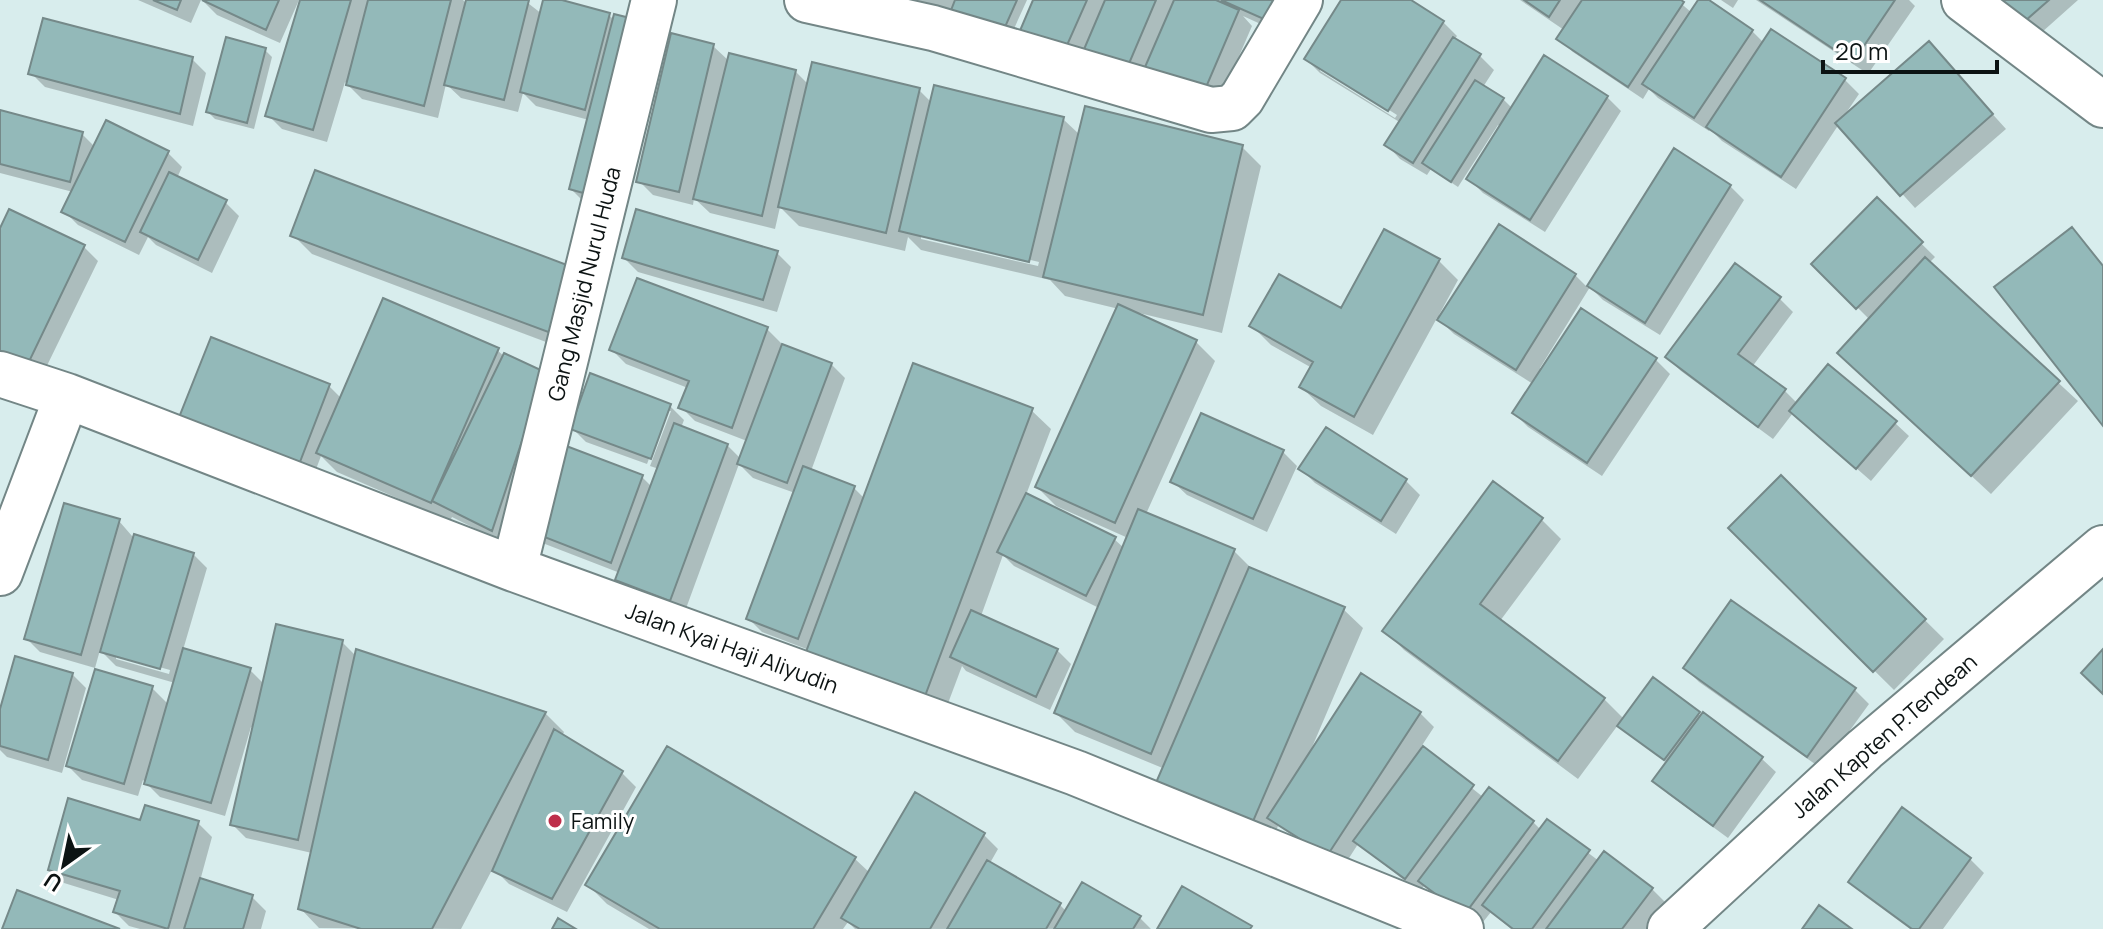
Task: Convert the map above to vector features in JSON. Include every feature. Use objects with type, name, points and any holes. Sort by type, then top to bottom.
[{"type":"street","name":"Gang Masjid Nurul Huda","points":[[514,569],[654,0]]},
{"type":"street","points":[[807,0],[933,28],[1211,110],[1232,108],[1242,98],[1300,0]]},
{"type":"street","points":[[1964,0],[2103,105]]},
{"type":"street","name":"Jalan Kyai Haji Aliyudin","points":[[0,374],[67,396],[514,569],[1076,773],[1461,929]]},
{"type":"street","points":[[0,573],[67,396]]},
{"type":"street","name":"Jalan Kapten P.Tendean","points":[[1670,929],[1865,749],[2103,548]]},
{"type":"building","points":[[153,0],[181,0],[177,10]]},
{"type":"building","points":[[202,0],[279,0],[266,30]]},
{"type":"building","points":[[300,0],[351,0],[313,130],[265,116]]},
{"type":"building","points":[[368,0],[451,0],[424,106],[346,85]]},
{"type":"building","points":[[466,0],[529,0],[504,100],[444,85]]},
{"type":"building","points":[[543,0],[562,0],[610,13],[585,110],[520,92]]},
{"type":"building","points":[[955,0],[1017,0],[1001,36],[950,13]]},
{"type":"building","points":[[1033,0],[1087,0],[1064,52],[1019,33]]},
{"type":"building","points":[[1105,0],[1156,0],[1125,73],[1082,54]]},
{"type":"building","points":[[1174,0],[1216,0],[1239,10],[1201,99],[1142,74]]},
{"type":"building","points":[[1221,0],[1286,0],[1275,24]]},
{"type":"building","points":[[1341,0],[1411,0],[1444,21],[1388,111],[1304,59]]},
{"type":"building","points":[[1524,0],[1560,0],[1549,17]]},
{"type":"building","points":[[1582,0],[1684,2],[1628,87],[1556,39]]},
{"type":"building","points":[[1698,0],[1709,0],[1753,30],[1694,118],[1642,84]]},
{"type":"building","points":[[1760,0],[1895,0],[1853,62]]},
{"type":"building","points":[[1992,0],[2049,0],[2017,28]]},
{"type":"building","points":[[614,14],[646,22],[601,198],[569,189]]},
{"type":"building","points":[[43,18],[193,57],[180,114],[28,74]]},
{"type":"building","points":[[1771,29],[1846,78],[1781,177],[1706,127]]},
{"type":"building","points":[[671,33],[714,44],[679,192],[636,182]]},
{"type":"building","points":[[226,37],[266,48],[247,123],[206,112]]},
{"type":"building","points":[[1453,37],[1481,54],[1413,163],[1384,145]]},
{"type":"building","points":[[1929,41],[1993,114],[1900,196],[1835,123]]},
{"type":"building","points":[[729,53],[796,70],[762,216],[693,199]]},
{"type":"building","points":[[1544,55],[1608,96],[1530,220],[1466,179]]},
{"type":"building","points":[[812,62],[920,88],[886,233],[778,207]]},
{"type":"building","points":[[1475,80],[1504,98],[1451,182],[1422,163]]},
{"type":"building","points":[[934,85],[1064,117],[1029,262],[899,231]]},
{"type":"building","points":[[1085,106],[1243,145],[1203,315],[1043,277]]},
{"type":"building","points":[[0,110],[83,132],[70,182],[0,164]]},
{"type":"building","points":[[106,120],[169,151],[125,242],[61,212]]},
{"type":"building","points":[[1674,148],[1731,185],[1645,323],[1587,286]]},
{"type":"building","points":[[315,170],[575,268],[551,333],[290,236]]},
{"type":"building","points":[[169,172],[227,200],[198,260],[140,232]]},
{"type":"building","points":[[1877,197],[1923,242],[1856,309],[1811,264]]},
{"type":"building","points":[[9,209],[85,245],[25,370],[0,357],[0,228]]},
{"type":"building","points":[[636,209],[778,251],[763,300],[622,258]]},
{"type":"building","points":[[1499,224],[1576,274],[1516,370],[1437,320]]},
{"type":"building","points":[[2072,227],[2103,266],[2103,426],[1994,287]]},
{"type":"building","points":[[1384,229],[1440,259],[1354,417],[1299,387],[1313,362],[1249,326],[1279,274],[1341,308]]},
{"type":"building","points":[[1925,257],[2060,381],[1971,476],[1837,353]]},
{"type":"building","points":[[1735,263],[1781,297],[1738,354],[1786,389],[1758,427],[1665,357]]},
{"type":"building","points":[[637,278],[768,327],[732,428],[678,408],[689,381],[609,350]]},
{"type":"building","points":[[383,298],[499,348],[431,503],[316,453]]},
{"type":"building","points":[[1118,304],[1197,340],[1115,523],[1035,487]]},
{"type":"building","points":[[1581,308],[1657,358],[1587,463],[1512,413]]},
{"type":"building","points":[[211,337],[330,384],[298,467],[178,420]]},
{"type":"building","points":[[782,344],[832,363],[787,483],[737,464]]},
{"type":"building","points":[[504,353],[545,372],[492,531],[432,501]]},
{"type":"building","points":[[913,363],[1033,408],[925,696],[806,652]]},
{"type":"building","points":[[1828,364],[1897,421],[1856,469],[1789,411]]},
{"type":"building","points":[[590,373],[671,404],[651,459],[570,429]]},
{"type":"building","points":[[1201,413],[1284,450],[1253,519],[1170,482]]},
{"type":"building","points":[[674,423],[728,444],[670,601],[615,580]]},
{"type":"building","points":[[1326,427],[1407,479],[1381,521],[1298,469]]},
{"type":"building","points":[[561,444],[643,475],[611,563],[529,531]]},
{"type":"building","points":[[803,466],[855,486],[798,639],[746,619]]},
{"type":"building","points":[[1781,475],[1926,619],[1873,672],[1728,528]]},
{"type":"building","points":[[1493,481],[1543,518],[1480,604],[1605,698],[1558,761],[1382,631]]},
{"type":"building","points":[[1026,493],[1116,537],[1086,596],[997,552]]},
{"type":"building","points":[[64,503],[120,519],[81,655],[24,639]]},
{"type":"building","points":[[1138,509],[1235,549],[1151,754],[1054,713]]},
{"type":"building","points":[[134,534],[194,553],[160,669],[100,652]]},
{"type":"building","points":[[1249,567],[1345,607],[1248,833],[1152,792]]},
{"type":"building","points":[[1731,600],[1856,688],[1807,757],[1683,668]]},
{"type":"building","points":[[971,610],[1058,649],[1036,697],[950,657]]},
{"type":"building","points":[[276,624],[343,640],[298,840],[230,825]]},
{"type":"building","points":[[183,648],[251,668],[211,803],[144,784]]},
{"type":"building","points":[[356,649],[546,712],[432,929],[361,929],[298,909]]},
{"type":"building","points":[[2103,649],[2103,694],[2081,673]]},
{"type":"building","points":[[15,656],[73,673],[48,760],[0,746],[0,709]]},
{"type":"building","points":[[95,669],[153,686],[124,784],[66,766]]},
{"type":"building","points":[[1361,673],[1421,712],[1327,856],[1267,818]]},
{"type":"building","points":[[1653,677],[1700,712],[1664,760],[1617,726]]},
{"type":"building","points":[[1703,712],[1763,757],[1713,826],[1652,781]]},
{"type":"building","name":"Family","points":[[554,729],[623,771],[552,899],[492,871]]},
{"type":"building","points":[[667,746],[856,857],[813,929],[660,929],[585,885]]},
{"type":"building","points":[[1423,746],[1474,785],[1405,879],[1353,841]]},
{"type":"building","points":[[1489,787],[1534,821],[1464,915],[1418,881]]},
{"type":"building","points":[[915,792],[985,833],[930,929],[860,929],[841,918]]},
{"type":"building","points":[[68,798],[140,820],[145,805],[199,821],[168,929],[113,912],[120,891],[48,870]]},
{"type":"building","points":[[1902,807],[1971,858],[1919,929],[1912,929],[1848,882]]},
{"type":"building","points":[[1547,819],[1590,850],[1532,929],[1513,929],[1482,905]]},
{"type":"building","points":[[1604,851],[1653,888],[1622,929],[1546,929]]},
{"type":"building","points":[[987,860],[1061,903],[1046,929],[947,929]]},
{"type":"building","points":[[200,878],[253,895],[243,929],[184,929]]},
{"type":"building","points":[[1082,882],[1141,916],[1133,929],[1054,929]]},
{"type":"building","points":[[1182,886],[1252,926],[1250,929],[1157,929]]},
{"type":"building","points":[[17,890],[120,929],[2,929]]},
{"type":"building","points":[[1819,905],[1852,929],[1802,929]]},
{"type":"building","points":[[558,918],[576,929],[552,929]]},
{"type":"place","name":"Family","points":[[555,821]]}]
